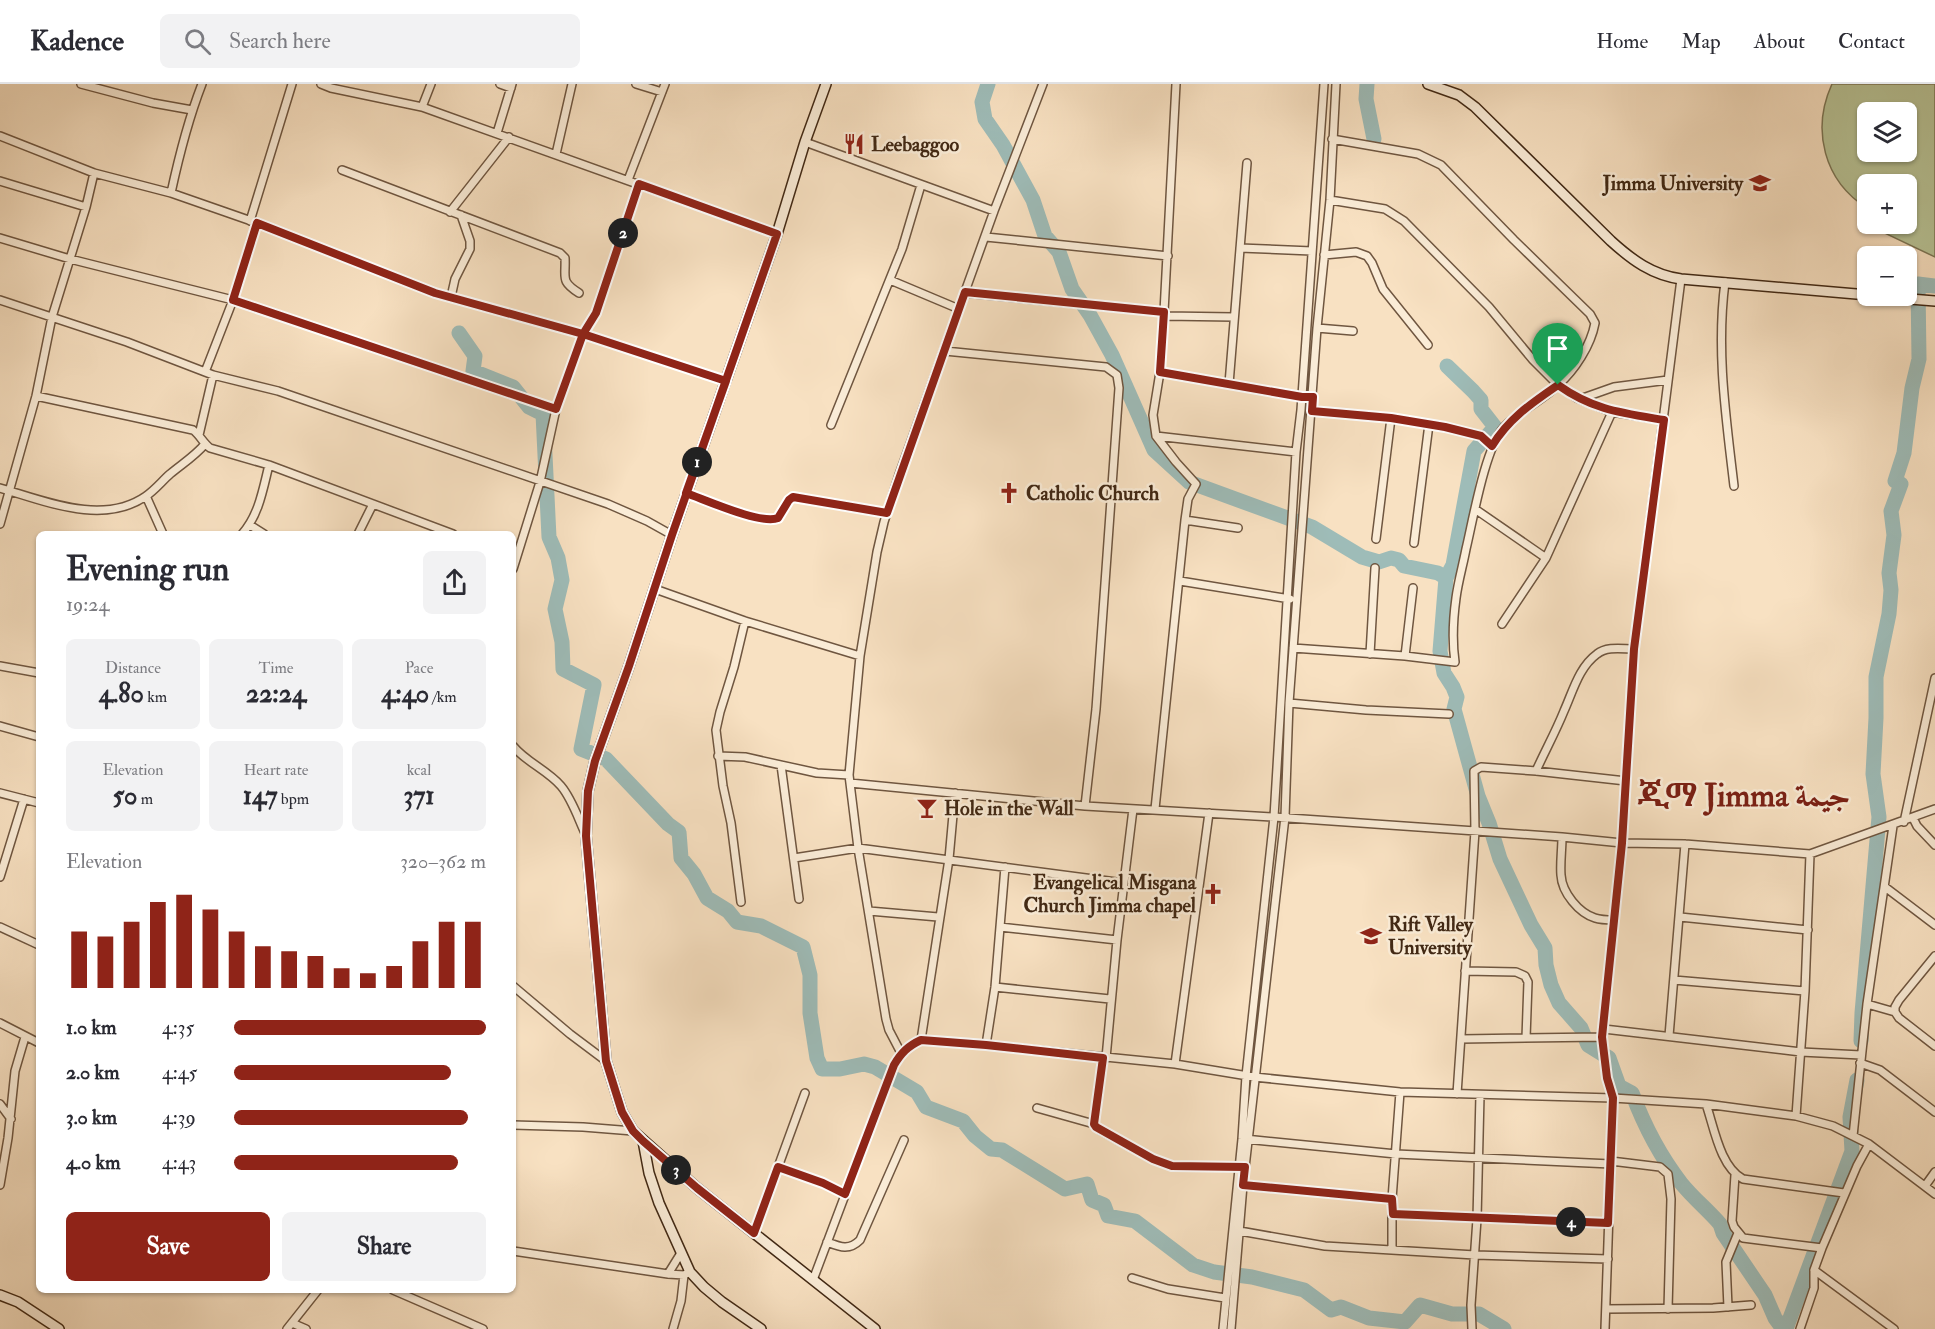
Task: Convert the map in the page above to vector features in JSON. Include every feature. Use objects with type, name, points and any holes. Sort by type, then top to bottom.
[{"type":"street","points":[[81,84],[153,103],[192,110]]},
{"type":"street","points":[[171,194],[179,152],[202,84]]},
{"type":"street","points":[[205,372],[233,300],[291,84]]},
{"type":"street","points":[[321,84],[422,107],[777,234]]},
{"type":"street","points":[[422,107],[431,84]]},
{"type":"street","points":[[497,133],[511,86],[500,84]]},
{"type":"street","points":[[556,154],[572,84]]},
{"type":"street","points":[[627,180],[664,88],[636,84]]},
{"type":"street","points":[[826,84],[805,142],[777,234],[595,761],[588,791],[586,836],[606,1061],[622,1112],[633,1131],[697,1188],[875,1329]]},
{"type":"street","points":[[901,1053],[886,1019],[858,848],[849,775],[860,656],[877,552],[887,513],[994,211],[1043,84]]},
{"type":"street","points":[[1155,809],[1185,520],[1188,499],[1196,484],[1156,436],[1154,408],[1160,372],[1168,256],[1176,84]]},
{"type":"street","points":[[1245,1139],[1246,1076],[1274,817],[1296,452],[1302,397],[1324,84]]},
{"type":"street","points":[[1223,1329],[1285,818],[1289,703],[1317,328],[1330,200],[1336,84]]},
{"type":"street","points":[[1428,84],[1459,95],[1475,107],[1611,242],[1632,260],[1660,274],[1681,279],[1857,294]]},
{"type":"street","points":[[0,136],[94,172],[171,194],[253,222],[435,293],[583,334],[726,381]]},
{"type":"street","points":[[450,212],[509,137]]},
{"type":"street","points":[[1293,648],[1455,662],[1452,643],[1456,597],[1475,509],[1492,446],[1503,428],[1558,385],[1574,366],[1593,336],[1595,323],[1590,314],[1441,165],[1418,154],[1332,139]]},
{"type":"street","points":[[805,142],[994,211]]},
{"type":"street","points":[[1229,384],[1247,163]]},
{"type":"street","points":[[342,170],[560,253],[565,258],[564,279],[567,285],[579,293]]},
{"type":"street","points":[[0,524],[36,396],[52,317],[86,207],[94,172]]},
{"type":"street","points":[[0,181],[86,207]]},
{"type":"street","points":[[516,554],[540,482],[556,409],[583,334],[596,313],[639,184]]},
{"type":"street","points":[[831,425],[902,249],[921,184]]},
{"type":"street","points":[[1330,200],[1386,209],[1404,221],[1489,307],[1533,360],[1558,385],[1580,399],[1612,411],[1664,420]]},
{"type":"street","points":[[451,297],[455,279],[470,249],[470,241],[461,215]]},
{"type":"street","points":[[986,237],[1168,256]]},
{"type":"street","points":[[0,238],[70,259],[233,300],[556,409]]},
{"type":"street","points":[[1240,248],[1312,251]]},
{"type":"street","points":[[1324,255],[1356,252],[1366,256],[1372,262],[1383,289],[1428,345]]},
{"type":"street","points":[[1605,1329],[1613,1098],[1607,1078],[1603,1033],[1622,843],[1634,649],[1681,279]]},
{"type":"street","points":[[890,280],[959,309]]},
{"type":"street","points":[[1725,282],[1721,314],[1722,380],[1734,486]]},
{"type":"street","points":[[965,292],[1164,314],[1234,317]]},
{"type":"street","points":[[1917,299],[1935,301]]},
{"type":"street","points":[[0,300],[127,342],[213,375],[278,391],[608,504],[672,535]]},
{"type":"street","points":[[1317,328],[1353,331]]},
{"type":"street","points":[[945,351],[1106,367],[1117,375],[1119,388],[1103,616],[1085,806]]},
{"type":"street","points":[[1160,372],[1313,397]]},
{"type":"street","points":[[199,435],[213,375]]},
{"type":"street","points":[[1580,399],[1614,387],[1668,380]]},
{"type":"street","points":[[36,396],[193,430],[210,448],[269,465],[445,531]]},
{"type":"street","points":[[1312,411],[1430,424],[1481,436],[1492,446]]},
{"type":"street","points":[[1502,624],[1546,558],[1612,411]]},
{"type":"street","points":[[1376,539],[1391,418]]},
{"type":"street","points":[[1414,543],[1430,424]]},
{"type":"street","points":[[1156,436],[1296,452]]},
{"type":"street","points":[[0,488],[32,499],[107,511],[118,509],[146,496],[205,444]]},
{"type":"street","points":[[245,531],[256,513],[269,465]]},
{"type":"street","points":[[686,493],[735,512],[771,520],[778,518],[793,497],[887,513]]},
{"type":"street","points":[[146,496],[162,531]]},
{"type":"street","points":[[360,531],[373,504]]},
{"type":"street","points":[[1475,509],[1546,558]]},
{"type":"street","points":[[1185,520],[1238,528]]},
{"type":"street","points":[[250,525],[259,531]]},
{"type":"street","points":[[1370,654],[1375,568]]},
{"type":"street","points":[[1180,581],[1297,600]]},
{"type":"street","points":[[1405,656],[1413,588]]},
{"type":"street","points":[[655,589],[745,621],[860,656]]},
{"type":"street","points":[[741,902],[731,823],[718,756],[717,730],[745,621]]},
{"type":"street","points":[[1536,771],[1574,685],[1586,666],[1598,653],[1606,649],[1634,649]]},
{"type":"street","points":[[0,666],[36,672]]},
{"type":"street","points":[[1904,822],[1935,678]]},
{"type":"street","points":[[1289,703],[1366,711],[1449,714]]},
{"type":"street","points":[[0,726],[36,736]]},
{"type":"street","points":[[516,750],[560,786],[571,803],[586,836]]},
{"type":"street","points":[[718,756],[745,757],[817,773],[849,775]]},
{"type":"street","points":[[781,765],[800,899]]},
{"type":"street","points":[[1457,1094],[1475,831],[1473,774],[1481,767],[1626,781]]},
{"type":"street","points":[[850,783],[1085,806],[1810,854],[1935,809]]},
{"type":"street","points":[[0,793],[36,802]]},
{"type":"street","points":[[921,1040],[948,859],[955,793]]},
{"type":"street","points":[[0,877],[24,799]]},
{"type":"street","points":[[1094,1124],[1105,1058],[1132,809]]},
{"type":"street","points":[[1175,1064],[1209,813]]},
{"type":"street","points":[[1913,818],[1917,826],[1935,845]]},
{"type":"street","points":[[1854,1136],[1861,1059],[1893,826]]},
{"type":"street","points":[[1562,837],[1561,876],[1568,894],[1578,908],[1587,915],[1614,920]]},
{"type":"street","points":[[1669,1036],[1685,844]]},
{"type":"street","points":[[794,858],[858,848],[1124,883]]},
{"type":"street","points":[[1796,1116],[1805,991],[1810,854]]},
{"type":"street","points":[[986,1045],[1005,867]]},
{"type":"street","points":[[1885,887],[1935,925]]},
{"type":"street","points":[[869,911],[939,917]]},
{"type":"street","points":[[1680,917],[1808,930]]},
{"type":"street","points":[[0,927],[36,944]]},
{"type":"street","points":[[1000,927],[1117,940]]},
{"type":"street","points":[[1935,956],[1932,966],[1895,1007],[1899,1018],[1935,1046]]},
{"type":"street","points":[[1466,971],[1516,972],[1525,976],[1528,982],[1526,1038]]},
{"type":"street","points":[[1674,980],[1805,991]]},
{"type":"street","points":[[994,987],[1110,999]]},
{"type":"street","points":[[516,989],[606,1061]]},
{"type":"street","points":[[1868,1004],[1895,1012]]},
{"type":"street","points":[[0,1023],[36,1042]]},
{"type":"street","points":[[1461,1039],[1603,1033],[1669,1036],[1861,1059],[1880,1070],[1935,1112]]},
{"type":"street","points":[[0,1185],[11,1120],[15,1071],[25,1037]]},
{"type":"street","points":[[813,1280],[894,1065],[901,1053],[911,1044],[921,1040],[1175,1064],[1254,1077],[1400,1092],[1613,1098],[1706,1104],[1796,1116],[1833,1126],[1869,1144],[1935,1194]]},
{"type":"street","points":[[1392,1250],[1392,1199],[1400,1092]]},
{"type":"street","points":[[754,1233],[805,1093]]},
{"type":"street","points":[[1472,1329],[1471,1305],[1477,1219],[1480,1095]]},
{"type":"street","points":[[0,1104],[11,1120]]},
{"type":"street","points":[[1706,1104],[1724,1157],[1735,1175],[1732,1221],[1738,1233],[1743,1238],[1822,1248]]},
{"type":"street","points":[[1037,1108],[1094,1124],[1100,1130],[1153,1159],[1172,1166],[1242,1167]]},
{"type":"street","points":[[516,1125],[633,1131]]},
{"type":"street","points":[[1245,1139],[1396,1154],[1660,1167],[1668,1174],[1671,1199],[1668,1309]]},
{"type":"street","points":[[827,1242],[848,1248],[860,1240],[904,1140]]},
{"type":"street","points":[[643,1141],[649,1173],[687,1274],[673,1329]]},
{"type":"street","points":[[1800,1329],[1814,1288],[1814,1270],[1822,1248],[1844,1194],[1869,1144]]},
{"type":"street","points":[[778,1167],[823,1183],[845,1194]]},
{"type":"street","points":[[1925,1186],[1935,1172]]},
{"type":"street","points":[[1735,1175],[1754,1181],[1844,1194]]},
{"type":"street","points":[[1240,1185],[1392,1199]]},
{"type":"street","points":[[1393,1214],[1608,1223]]},
{"type":"street","points":[[1235,1230],[1326,1246],[1475,1255],[1608,1259]]},
{"type":"street","points":[[1231,1329],[1235,1230]]},
{"type":"street","points":[[1728,1307],[1726,1262],[1738,1233]]},
{"type":"street","points":[[516,1251],[668,1275],[687,1274],[761,1329]]},
{"type":"street","points":[[668,1275],[681,1253]]},
{"type":"street","points":[[1814,1270],[1894,1329]]},
{"type":"street","points":[[1132,1278],[1168,1289],[1225,1298]]},
{"type":"street","points":[[306,1329],[289,1326],[316,1293]]},
{"type":"street","points":[[400,1293],[483,1329]]},
{"type":"street","points":[[0,1295],[18,1302],[59,1329]]},
{"type":"street","points":[[1606,1309],[1751,1305]]},
{"type":"green space","points":[[1832,84],[1935,84],[1935,257],[1917,248],[1917,246],[1912,246],[1887,234],[1917,234],[1917,174],[1857,174],[1857,201],[1840,184],[1831,169],[1823,136],[1823,119]]},
{"type":"waterway","points":[[988,84],[982,102],[985,119],[1003,145],[1033,200],[1045,236],[1059,252],[1072,289],[1090,315],[1112,355],[1154,450],[1189,482],[1312,527],[1362,557],[1379,562],[1391,558],[1399,560],[1404,566],[1438,573],[1446,578],[1440,651],[1444,673],[1457,697],[1454,709],[1478,796],[1500,859],[1531,925],[1545,948],[1551,985],[1559,1003],[1581,1028],[1588,1045],[1609,1058],[1619,1086],[1632,1093],[1647,1128],[1673,1173],[1720,1224],[1723,1233],[1765,1295],[1775,1318],[1783,1329]]},
{"type":"waterway","points":[[1367,84],[1366,99],[1374,139]]},
{"type":"waterway","points":[[1861,1041],[1879,817],[1873,774],[1876,677],[1889,614],[1891,590],[1889,573],[1894,535],[1891,511],[1901,484],[1895,481],[1904,453],[1912,388],[1919,359],[1918,284],[1935,286]]},
{"type":"waterway","points":[[459,333],[475,356],[473,371],[513,387],[529,407],[543,414],[549,537],[558,558],[562,580],[555,609],[562,642],[563,669],[594,685],[581,749],[606,759],[668,824],[679,832],[681,858],[694,874],[707,898],[728,911],[737,922],[761,926],[803,947],[810,975],[810,1013],[817,1058],[822,1069],[840,1069],[864,1064],[875,1067],[917,1092],[926,1107],[963,1121],[975,1136],[991,1149],[1002,1150],[1065,1189],[1087,1184],[1092,1200],[1104,1205],[1108,1216],[1135,1221],[1193,1265],[1214,1272],[1252,1277],[1304,1290],[1331,1310],[1341,1307],[1369,1318],[1405,1322],[1420,1305],[1452,1314],[1479,1314],[1504,1329]]},
{"type":"waterway","points":[[1446,578],[1453,565],[1474,451],[1495,427],[1481,409],[1481,400],[1447,366]]},
{"type":"waterway","points":[[1786,1329],[1852,1151],[1850,1117],[1857,1080]]},
{"type":"place","name":"Leebaggoo","points":[[854,144]]},
{"type":"place","name":"Jimma University","points":[[1760,183]]},
{"type":"place","name":"Catholic Church","points":[[1009,493]]},
{"type":"place","name":"Hole in the Wall","points":[[927,808]]},
{"type":"place","name":"Evangelical Misgana Church Jimma chapel","points":[[1213,894]]},
{"type":"place","name":"Rift Valley University","points":[[1371,936]]},
{"type":"district","name":"ጂማ Jimma جيمة","points":[[1744,796]]},
{"type":"route","points":[[1558,385],[1503,428],[1492,446],[1481,436],[1445,427],[1391,418],[1312,411],[1313,397],[1160,372],[1164,312],[965,292],[887,513],[793,497],[782,514],[776,520],[771,520],[735,512],[686,493],[726,381],[583,334],[435,293],[257,223],[233,300],[556,409],[583,334],[596,313],[639,184],[777,234],[726,381],[672,535],[629,666],[595,761],[588,791],[586,836],[606,1061],[622,1112],[633,1131],[643,1141],[754,1233],[778,1167],[823,1183],[845,1194],[894,1065],[901,1053],[911,1044],[921,1040],[1103,1058],[1094,1124],[1096,1127],[1153,1159],[1172,1166],[1245,1167],[1243,1185],[1392,1199],[1393,1214],[1608,1223],[1613,1098],[1607,1078],[1602,1037],[1622,843],[1634,649],[1664,420],[1612,411],[1577,398],[1558,385]]}]
